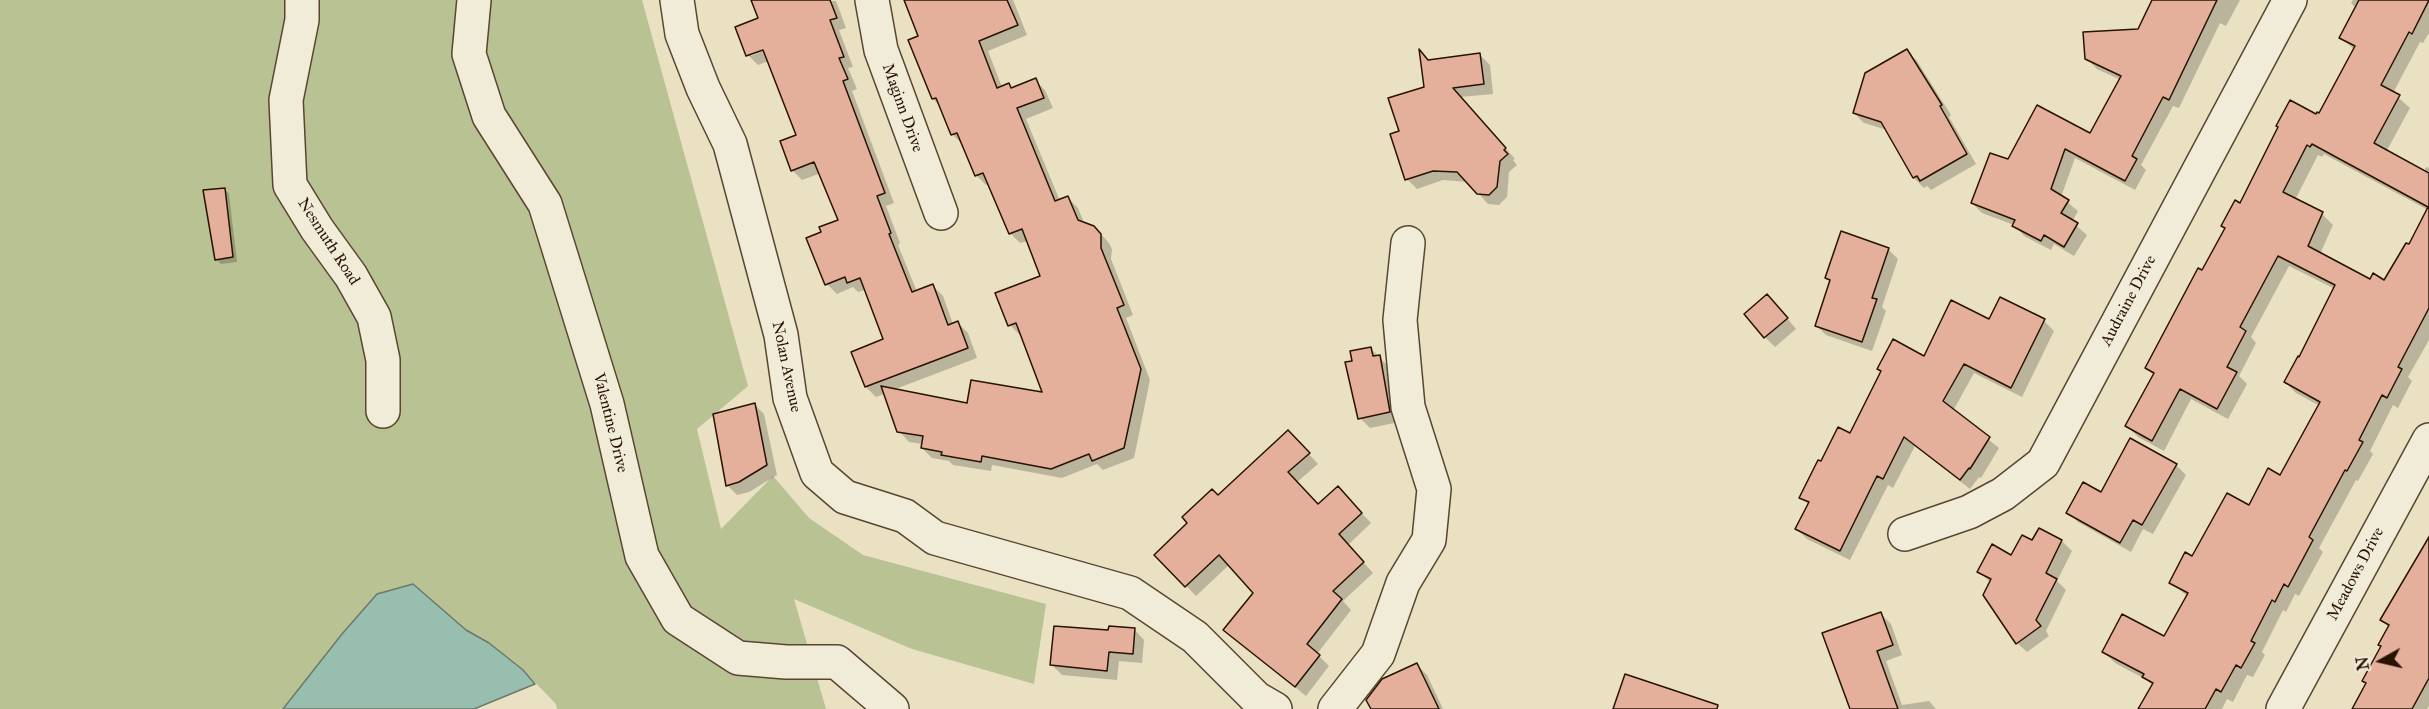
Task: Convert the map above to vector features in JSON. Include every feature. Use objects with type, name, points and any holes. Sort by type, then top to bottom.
[{"type":"street","name":"Nesmuth Road","points":[[302,0],[302,20],[286,100],[290,185],[317,229],[351,276],[374,317],[383,360],[383,411]]},
{"type":"street","name":"Valentine Drive","points":[[474,0],[469,54],[489,116],[545,204],[607,404],[642,556],[678,619],[738,658],[786,662],[837,662],[892,709]]},
{"type":"street","name":"Nolan Avenue","points":[[677,0],[682,34],[703,88],[730,144],[781,335],[790,398],[817,473],[844,496],[905,516],[935,538],[1130,593],[1195,637],[1256,698],[1275,709]]},
{"type":"street","name":"Maginn Drive","points":[[872,0],[881,50],[941,213]]},
{"type":"street","name":"Audraine Drive","points":[[1905,534],[1970,512],[2003,494],[2043,464],[2290,0]]},
{"type":"street","points":[[1335,709],[1378,654],[1402,583],[1429,540],[1434,489],[1408,407],[1400,320],[1408,243]]},
{"type":"street","name":"Meadows Drive","points":[[2283,709],[2429,440]]},
{"type":"shaded area","points":[[0,0],[642,0],[748,386],[697,429],[721,529],[773,476],[809,518],[863,555],[1046,604],[1034,684],[912,649],[794,599],[826,709],[557,709],[556,704],[523,670],[489,643],[466,630],[377,594],[283,709],[0,709]]},
{"type":"shaded area","points":[[413,584],[466,630],[489,643],[523,670],[535,684],[474,709],[283,709],[377,594]]},
{"type":"building","points":[[751,0],[830,0],[837,18],[830,20],[844,57],[839,58],[848,79],[843,81],[885,193],[877,196],[912,292],[933,284],[948,325],[958,321],[968,348],[865,387],[851,352],[883,339],[860,278],[847,283],[845,277],[825,285],[806,238],[821,232],[819,227],[838,220],[814,162],[791,171],[780,141],[796,135],[763,50],[746,56],[735,27],[758,18]]},
{"type":"building","points":[[904,0],[1007,0],[1018,25],[979,41],[997,88],[1009,83],[1011,88],[1036,78],[1044,98],[1017,108],[1055,201],[1068,196],[1078,220],[1094,226],[1101,234],[1101,248],[1124,305],[1117,308],[1141,369],[1124,448],[1092,461],[1089,454],[1051,469],[982,456],[981,462],[941,455],[942,452],[921,448],[923,436],[897,432],[881,386],[967,403],[971,380],[1042,392],[1016,323],[1008,326],[995,293],[1040,276],[1022,229],[1009,234],[983,173],[975,176],[957,133],[951,135],[936,98],[932,99],[908,40],[918,36]]},
{"type":"building","points":[[2152,0],[2217,0],[2169,100],[2163,97],[2132,156],[2137,159],[2125,181],[2065,149],[2051,189],[2069,200],[2061,213],[2078,223],[2064,247],[2044,235],[2041,241],[2012,226],[2015,220],[1971,203],[1990,153],[2008,159],[2037,105],[2090,133],[2121,76],[2085,59],[2083,32],[2138,29]]},
{"type":"building","points":[[2359,0],[2429,0],[2412,34],[2409,32],[2381,85],[2400,95],[2374,143],[2429,173],[2429,308],[2398,367],[2402,369],[2387,398],[2382,395],[2359,440],[2363,442],[2347,471],[2345,470],[2309,537],[2313,540],[2288,587],[2284,584],[2275,602],[2272,600],[2251,641],[2255,643],[2241,668],[2236,665],[2221,692],[2216,689],[2205,709],[2138,709],[2153,683],[2142,677],[2144,674],[2102,652],[2122,614],[2164,636],[2188,593],[2169,583],[2185,552],[2192,556],[2227,493],[2249,505],[2268,468],[2280,475],[2320,402],[2284,382],[2335,285],[2278,256],[2240,327],[2246,331],[2227,367],[2237,372],[2217,409],[2180,389],[2152,441],[2125,426],[2154,373],[2145,368],[2198,268],[2202,270],[2225,228],[2221,226],[2235,200],[2240,203],[2290,100],[2316,114],[2319,113],[2355,46],[2339,38]],"holes":[[[2312,144],[2428,207],[2409,244],[2406,243],[2384,280],[2373,273],[2370,279],[2308,246],[2323,212],[2283,192],[2307,145],[2310,147]]]},
{"type":"building","points":[[1419,49],[1428,60],[1480,53],[1484,84],[1453,88],[1506,148],[1504,150],[1508,154],[1500,161],[1497,187],[1489,195],[1477,194],[1457,172],[1433,171],[1405,180],[1390,134],[1399,131],[1388,98],[1424,87]]},
{"type":"building","points":[[1907,49],[1942,105],[1940,106],[1967,154],[1920,181],[1917,176],[1913,178],[1881,122],[1853,113],[1865,73]]},
{"type":"building","points":[[225,188],[233,257],[215,260],[203,190]]},
{"type":"building","points":[[1841,231],[1889,248],[1872,298],[1877,299],[1862,342],[1815,326],[1830,280],[1825,278]]},
{"type":"building","points":[[1767,294],[1788,318],[1764,338],[1744,314]]},
{"type":"building","points":[[2000,297],[2045,319],[2011,388],[1964,364],[1943,401],[1990,437],[1970,469],[1960,480],[1904,437],[1883,479],[1877,476],[1840,551],[1795,529],[1809,502],[1799,498],[1818,460],[1821,461],[1838,427],[1850,433],[1881,371],[1877,369],[1893,339],[1924,356],[1951,300],[1989,319]]},
{"type":"building","points":[[1371,347],[1373,356],[1380,355],[1390,412],[1358,419],[1345,362],[1352,361],[1350,351]]},
{"type":"building","points":[[755,403],[767,465],[739,482],[726,486],[713,414]]},
{"type":"building","points":[[1288,430],[1310,453],[1288,472],[1318,504],[1338,486],[1362,513],[1339,534],[1364,562],[1333,591],[1342,599],[1307,644],[1320,655],[1295,687],[1223,630],[1253,593],[1219,555],[1185,587],[1154,555],[1187,523],[1182,517],[1212,489],[1218,495]]},
{"type":"building","points":[[2130,438],[2177,464],[2142,525],[2133,520],[2120,543],[2066,513],[2083,482],[2101,492]]},
{"type":"building","points":[[2039,528],[2062,540],[2046,573],[2057,579],[2036,620],[2041,626],[2016,644],[1983,595],[1991,579],[1977,572],[1992,544],[2011,555],[2022,535],[2032,540]]},
{"type":"building","points":[[2429,537],[2429,678],[2412,709],[2352,709],[2366,683],[2362,681],[2381,646],[2378,645],[2389,625],[2380,620]]},
{"type":"building","points":[[1881,612],[1893,645],[1877,651],[1898,709],[1850,709],[1822,633]]},
{"type":"building","points":[[1054,626],[1108,630],[1109,626],[1135,628],[1133,654],[1109,652],[1107,671],[1050,665]]},
{"type":"building","points":[[1417,663],[1439,709],[1371,709],[1366,700],[1382,679]]},
{"type":"building","points":[[1625,674],[1718,705],[1717,709],[1613,709]]}]
